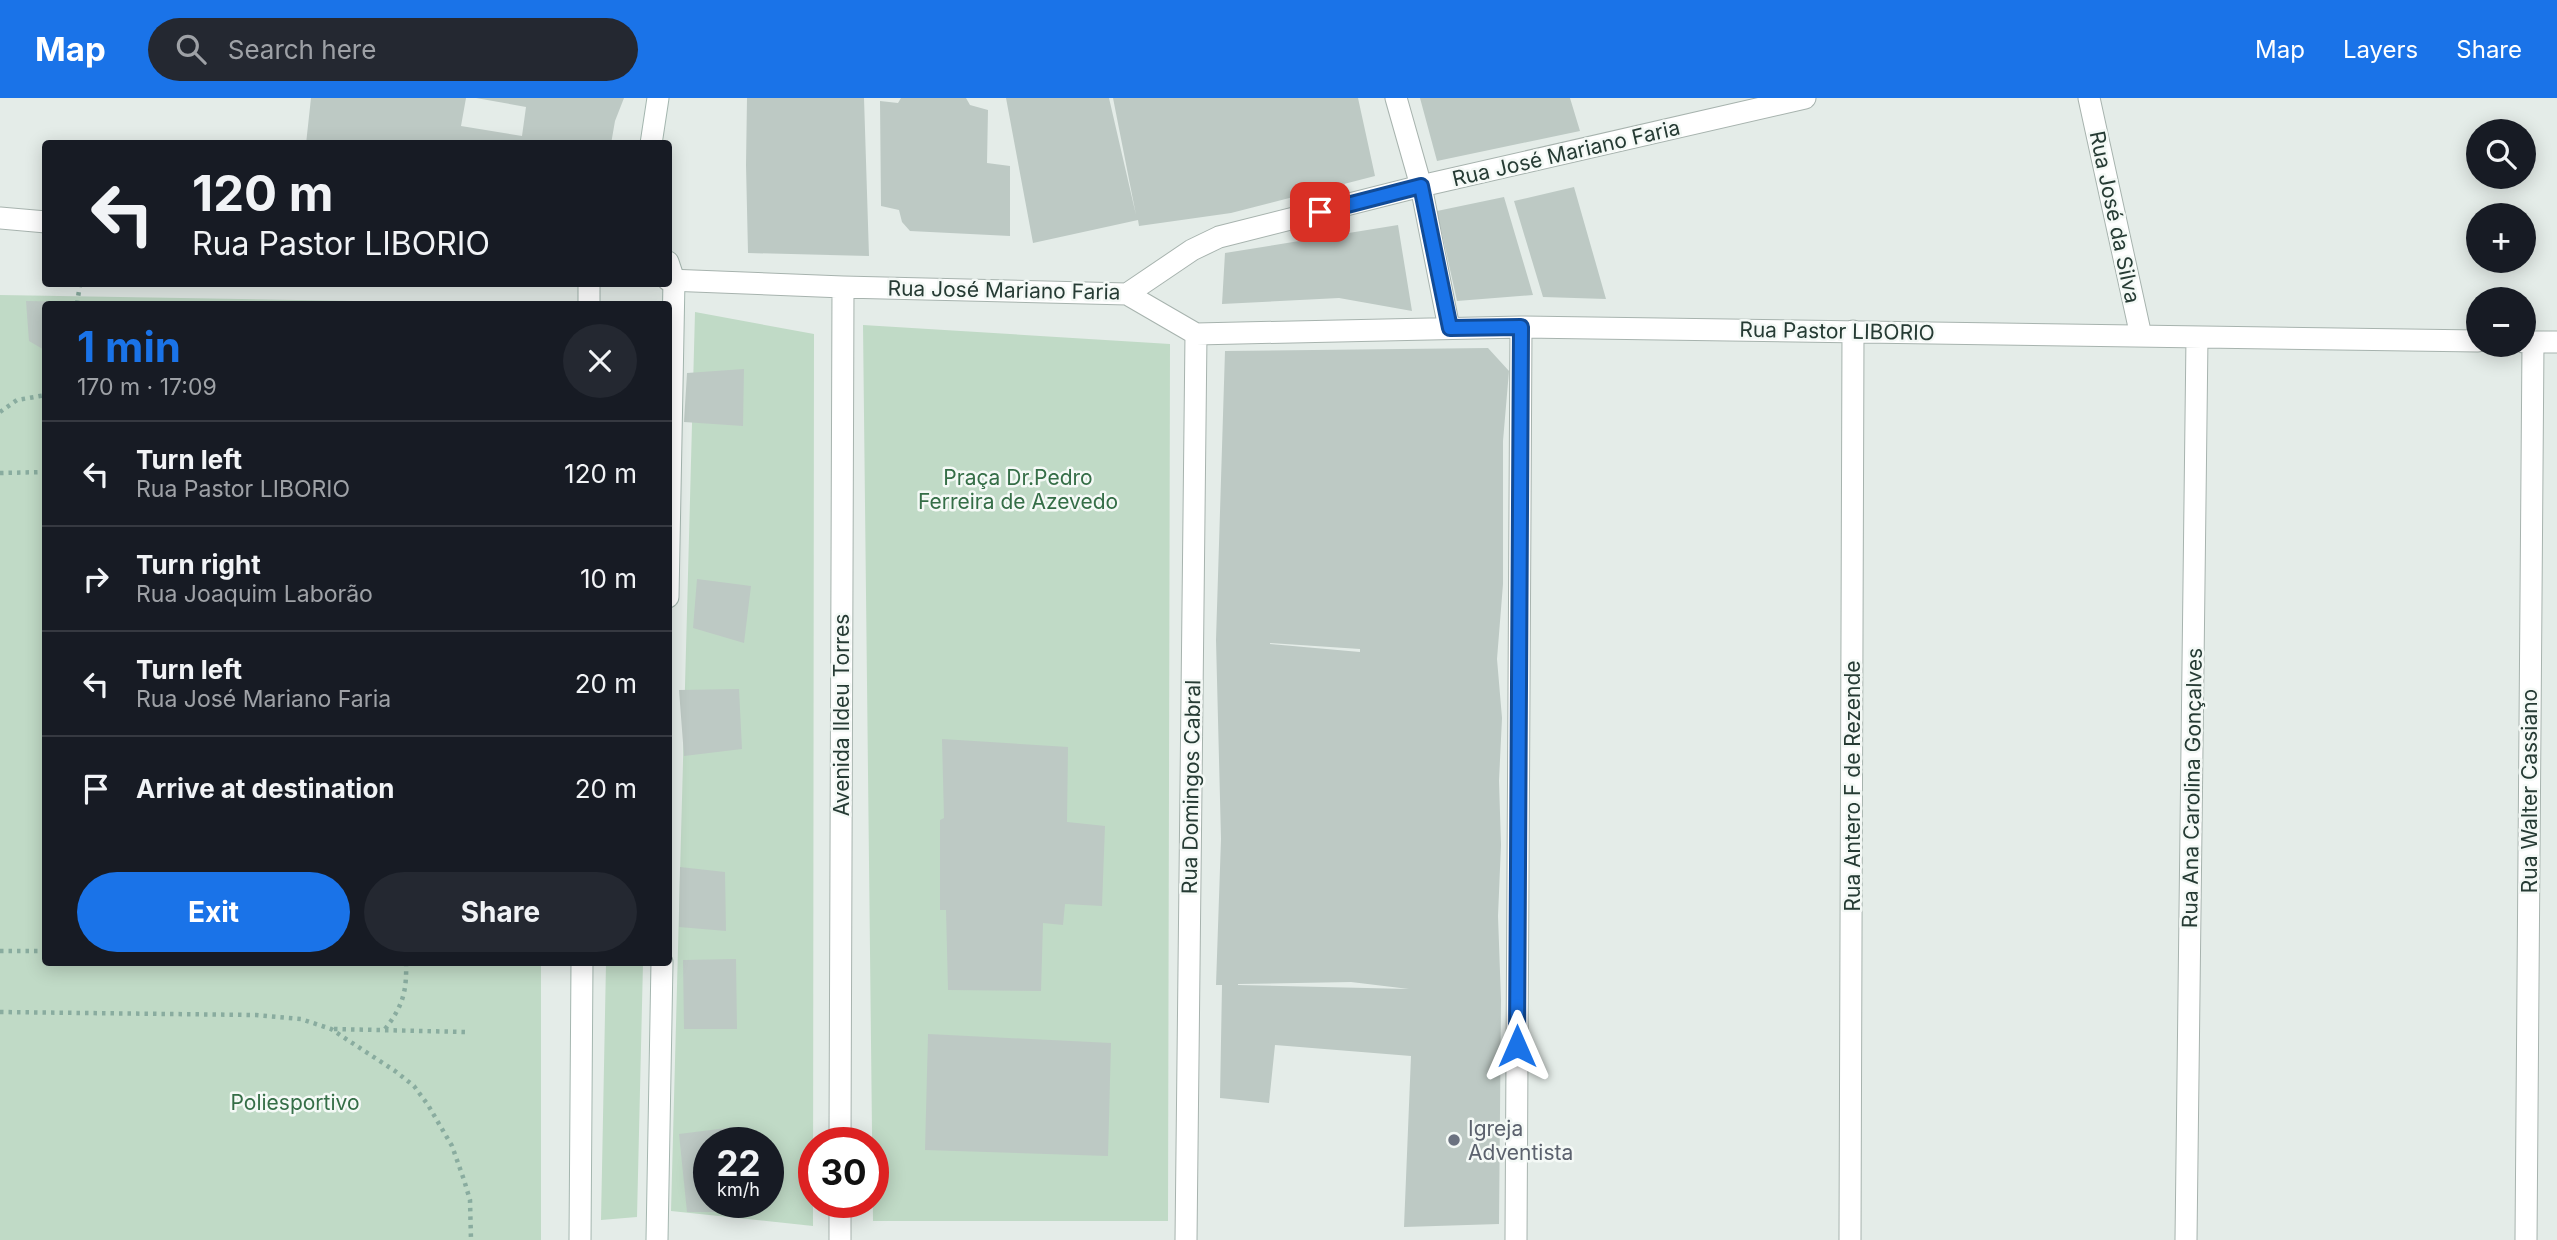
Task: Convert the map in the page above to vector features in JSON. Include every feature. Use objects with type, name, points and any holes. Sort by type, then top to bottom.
[{"type":"street","points":[[652,140],[658,98]]},
{"type":"street","points":[[1396,98],[1421,186],[1450,328]]},
{"type":"street","name":"Rua José Mariano Faria","points":[[672,274],[843,287],[1127,294],[1192,250],[1219,237],[1421,186],[1805,98]]},
{"type":"street","name":"Rua José da Silva","points":[[2089,98],[2141,336]]},
{"type":"street","points":[[0,218],[42,222]]},
{"type":"street","name":"Avenida Ildeu Torres","points":[[840,1127],[843,287]]},
{"type":"street","points":[[1127,294],[1196,334]]},
{"type":"street","points":[[1516,1240],[1521,327]]},
{"type":"street","name":"Rua Pastor LIBORIO","points":[[1196,334],[1521,327],[2466,341]]},
{"type":"street","name":"Rua Antero F de Rezende","points":[[1850,1240],[1853,331]]},
{"type":"street","name":"Rua Domingos Cabral","points":[[1186,1240],[1196,334]]},
{"type":"street","name":"Rua Ana Carolina Gonçalves","points":[[2186,1240],[2197,337]]},
{"type":"street","points":[[2536,342],[2557,342]]},
{"type":"street","name":"Rua Walter Cassiano","points":[[2526,1240],[2528,357]]},
{"type":"street","points":[[580,1240],[582,966]]},
{"type":"street","points":[[656,1240],[662,966]]},
{"type":"street","points":[[840,1218],[840,1240]]},
{"type":"path","points":[[0,412],[18,400],[42,397]]},
{"type":"path","points":[[0,473],[42,472]]},
{"type":"path","points":[[0,951],[42,951]]},
{"type":"path","points":[[385,1030],[397,1013],[407,988],[406,966]]},
{"type":"path","points":[[0,1012],[256,1015],[300,1019],[331,1029],[395,1071],[414,1086],[428,1105],[452,1146],[464,1180],[471,1210],[471,1240]]},
{"type":"path","points":[[331,1029],[466,1032]]},
{"type":"green space","name":"Poliesportivo","points":[[0,295],[354,301],[42,301],[42,966],[541,966],[541,1240],[0,1240]]},
{"type":"green space","points":[[695,312],[814,334],[813,1127],[798,1127],[798,1218],[813,1218],[813,1226],[737,1218],[784,1218],[784,1127],[693,1127],[693,1213],[671,1211]]},
{"type":"green space","name":"Praça Dr.Pedro Ferreira de Azevedo","points":[[863,325],[1170,344],[1168,1221],[873,1221],[873,1218],[889,1218],[889,1127],[872,1127]]},
{"type":"green space","points":[[606,966],[643,966],[637,1217],[601,1220]]},
{"type":"building","points":[[311,98],[466,98],[461,126],[522,136],[526,107],[476,98],[624,98],[615,121],[612,140],[306,140]]},
{"type":"building","points":[[747,98],[864,98],[869,256],[748,253]]},
{"type":"building","points":[[901,98],[966,98],[970,105],[988,110],[987,163],[1010,166],[1010,236],[910,231],[902,222],[899,210],[881,206],[880,101],[898,103]]},
{"type":"building","points":[[1006,98],[1109,98],[1136,215],[1113,98],[1358,98],[1375,176],[1231,213],[1139,226],[1138,220],[1033,243]]},
{"type":"building","points":[[1420,98],[1570,98],[1580,131],[1437,161]]},
{"type":"building","points":[[1574,187],[1606,299],[1543,297],[1514,201]]},
{"type":"building","points":[[1504,197],[1533,295],[1457,301],[1437,211]]},
{"type":"building","points":[[1398,225],[1412,311],[1339,298],[1222,304],[1225,253]]},
{"type":"building","points":[[26,301],[42,301],[42,349],[29,341]]},
{"type":"building","points":[[1488,348],[1509,371],[1503,441],[1503,584],[1497,659],[1502,718],[1498,916],[1501,1000],[1499,1224],[1404,1227],[1411,1056],[1275,1045],[1269,1103],[1220,1098],[1222,985],[1216,985],[1221,839],[1216,640],[1225,351]],"holes":[[[1270,644],[1360,649],[1360,652]],[[1351,982],[1409,989],[1238,985],[1238,984]]]},
{"type":"building","points":[[744,369],[743,426],[684,422],[687,373]]},
{"type":"building","points":[[697,579],[751,586],[744,643],[693,628]]},
{"type":"building","points":[[739,689],[742,749],[684,756],[679,690]]},
{"type":"building","points":[[942,739],[1068,747],[1067,822],[1105,826],[1102,906],[1065,904],[1063,925],[1043,923],[1041,991],[948,990],[946,910],[940,910],[940,820],[944,818]]},
{"type":"building","points":[[680,867],[725,872],[726,931],[679,927]]},
{"type":"building","points":[[736,959],[737,1029],[684,1029],[683,960]]},
{"type":"building","points":[[928,1034],[1111,1043],[1108,1156],[925,1150]]},
{"type":"building","points":[[693,1132],[693,1212],[687,1212],[679,1134]]},
{"type":"place","name":"Igreja Adventista","points":[[1454,1140]]},
{"type":"route","points":[[1320,212],[1421,186],[1450,328],[1521,327],[1517,1046]]}]
